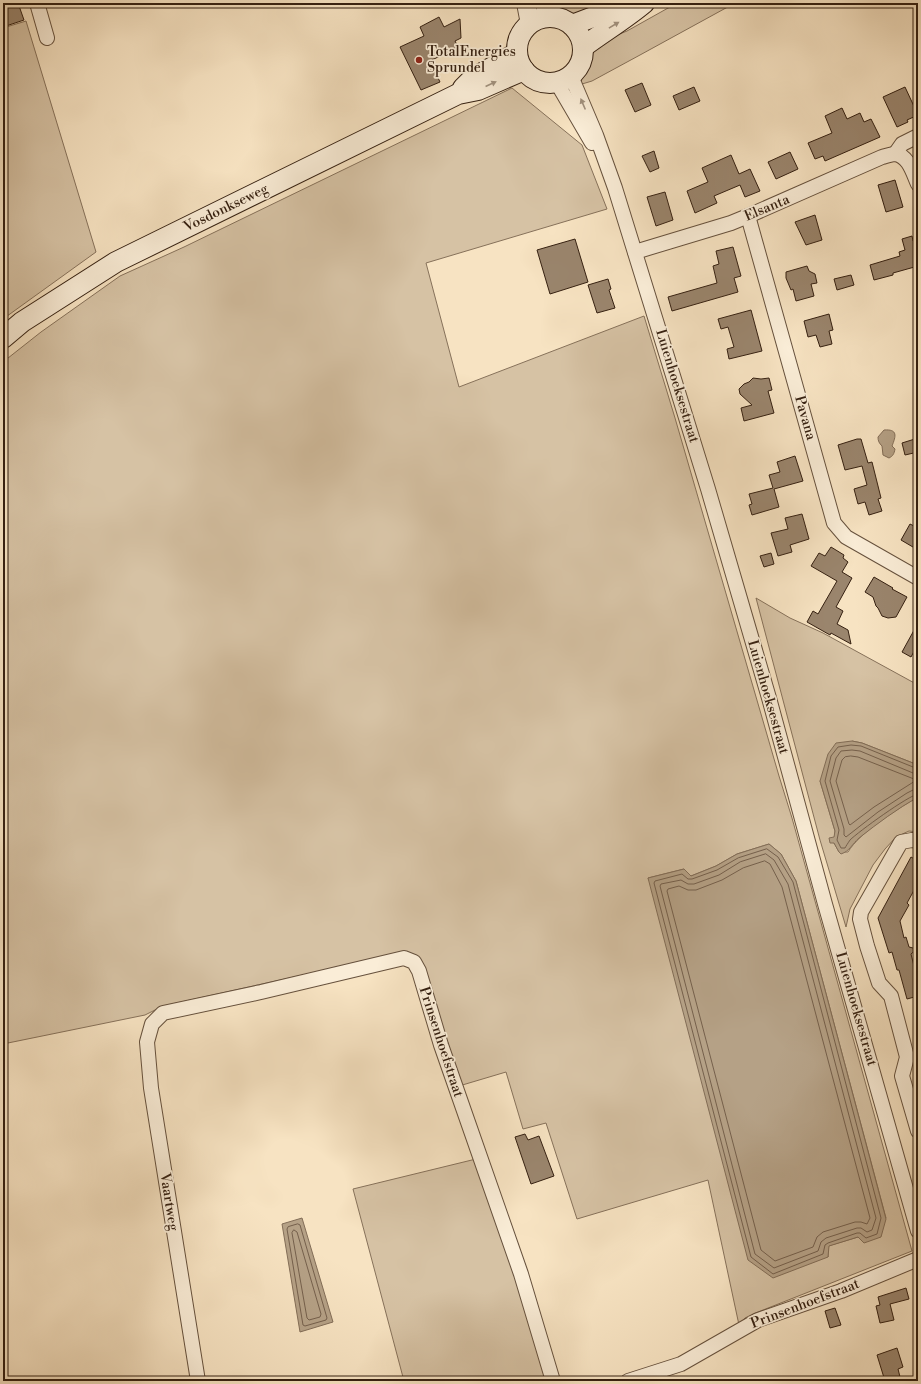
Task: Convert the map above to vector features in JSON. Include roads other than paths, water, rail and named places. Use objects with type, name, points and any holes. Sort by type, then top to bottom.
[{"type":"main road","points":[[572,25],[625,5],[640,3]]},
{"type":"main road","points":[[583,47],[607,29],[630,15],[644,3]]},
{"type":"main road","points":[[547,10],[572,25],[580,35],[583,47],[583,58],[578,68],[564,80],[548,83],[538,81],[530,77],[520,62],[518,42],[522,32],[530,24],[539,19],[547,10]]},
{"type":"main road","name":"Vosdonkseweg","points":[[3,338],[22,322],[116,262],[458,94],[478,90],[520,62]]},
{"type":"street","points":[[37,3],[47,38]]},
{"type":"street","points":[[526,3],[530,24]]},
{"type":"street","name":"Luienhoeksestraat","points":[[564,80],[584,131],[607,166],[636,252],[728,556],[918,1231]]},
{"type":"street","name":"Elsanta","points":[[636,252],[731,223],[882,157],[895,154],[902,144],[918,136]]},
{"type":"street","points":[[895,154],[914,163],[918,184]]},
{"type":"street","name":"Pavana","points":[[748,216],[834,523],[846,537],[918,578]]},
{"type":"street","points":[[918,841],[912,840],[901,842],[861,912],[860,919],[879,983],[891,996],[907,1057],[902,1076],[918,1131]]},
{"type":"street","name":"Prinsenhoefstraat","points":[[152,1024],[164,1013],[262,992],[404,958],[414,962],[419,971],[441,1045],[521,1274],[553,1381]]},
{"type":"street","name":"Vaartweg","points":[[152,1024],[147,1042],[151,1088],[198,1381]]},
{"type":"street","name":"Prinsenhoefstraat","points":[[628,1381],[681,1364],[758,1320],[918,1259]]},
{"type":"water","points":[[884,430],[892,431],[895,434],[892,446],[895,451],[889,458],[883,455],[882,446],[878,440],[878,437]]},
{"type":"water","points":[[852,741],[862,743],[918,765],[918,797],[880,822],[859,838],[847,851],[841,854],[834,843],[830,843],[829,838],[834,837],[835,831],[820,781],[828,754],[836,743]]},
{"type":"water","points":[[769,844],[781,854],[796,881],[886,1219],[881,1237],[864,1243],[858,1237],[829,1246],[828,1257],[773,1278],[748,1260],[648,878],[684,869],[691,876],[716,866],[737,854]]},
{"type":"water","points":[[302,1218],[333,1322],[300,1332],[282,1224]]},
{"type":"place","name":"TotalEnergies Sprundel","points":[[419,60]]}]
